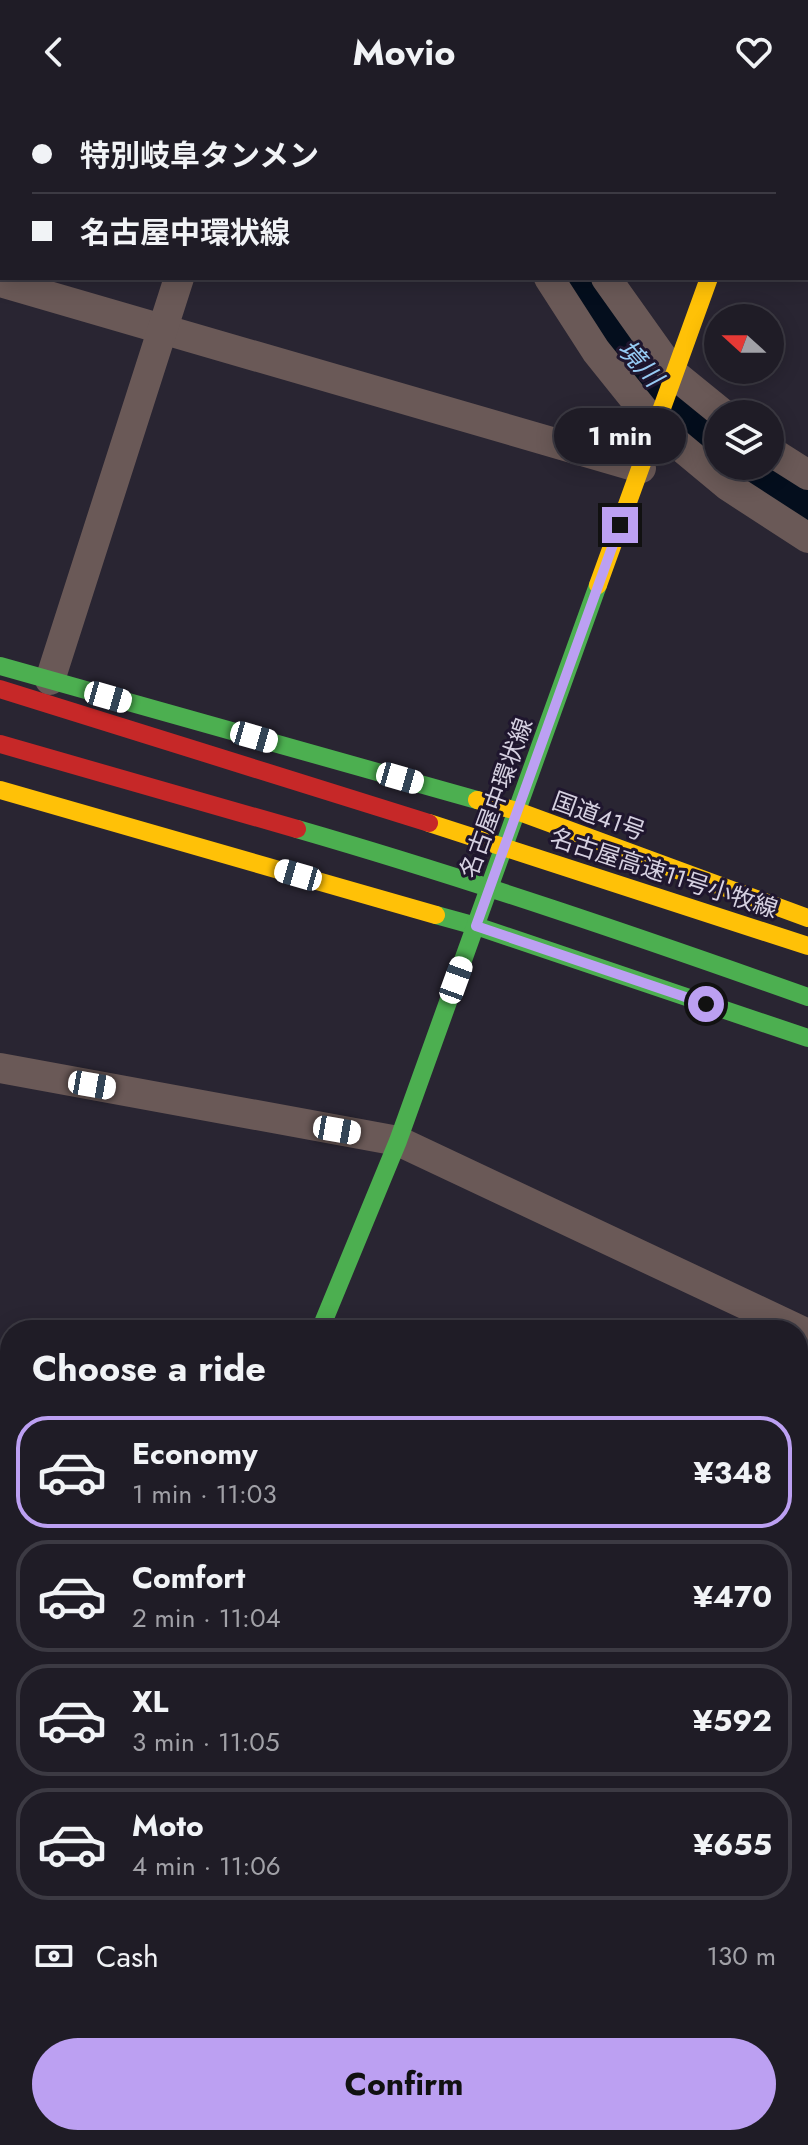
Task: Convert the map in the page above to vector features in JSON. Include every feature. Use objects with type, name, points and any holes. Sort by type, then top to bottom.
[{"type":"main road","name":"名古屋中環状線","points":[[324,1320],[398,1141],[708,280]]},
{"type":"main road","name":"国道41号","points":[[0,666],[517,811],[808,918]]},
{"type":"main road","name":"名古屋高速11号小牧線","points":[[0,689],[536,856],[808,946]]},
{"type":"main road","points":[[0,744],[428,867],[808,997]]},
{"type":"main road","points":[[1,792],[476,926],[808,1038]]},
{"type":"street","points":[[50,680],[178,280]]},
{"type":"street","points":[[550,280],[596,351],[659,420],[728,486],[808,538]]},
{"type":"street","points":[[607,280],[673,379],[704,401]]},
{"type":"street","points":[[0,282],[641,468]]},
{"type":"street","points":[[784,460],[808,475]]},
{"type":"street","points":[[0,1068],[398,1141],[778,1320]]},
{"type":"waterway","name":"境川","points":[[575,280],[637,365],[704,425]]},
{"type":"waterway","name":"境川","points":[[771,480],[808,505]]},
{"type":"traffic: fast","points":[[324,1320],[398,1141],[598,585]]},
{"type":"traffic: fast","points":[[0,666],[477,800]]},
{"type":"traffic: fast","points":[[297,829],[554,909],[808,997]]},
{"type":"traffic: fast","points":[[436,915],[808,1038]]},
{"type":"traffic: slow","points":[[598,585],[708,280]]},
{"type":"traffic: slow","points":[[0,790],[436,915]]},
{"type":"traffic: slow","points":[[477,800],[517,811],[808,918]]},
{"type":"traffic: slow","points":[[429,823],[808,946]]},
{"type":"traffic: jam","points":[[0,689],[429,823]]},
{"type":"traffic: jam","points":[[0,744],[297,829]]},
{"type":"route","points":[[620,525],[476,926],[706,1004]]}]
